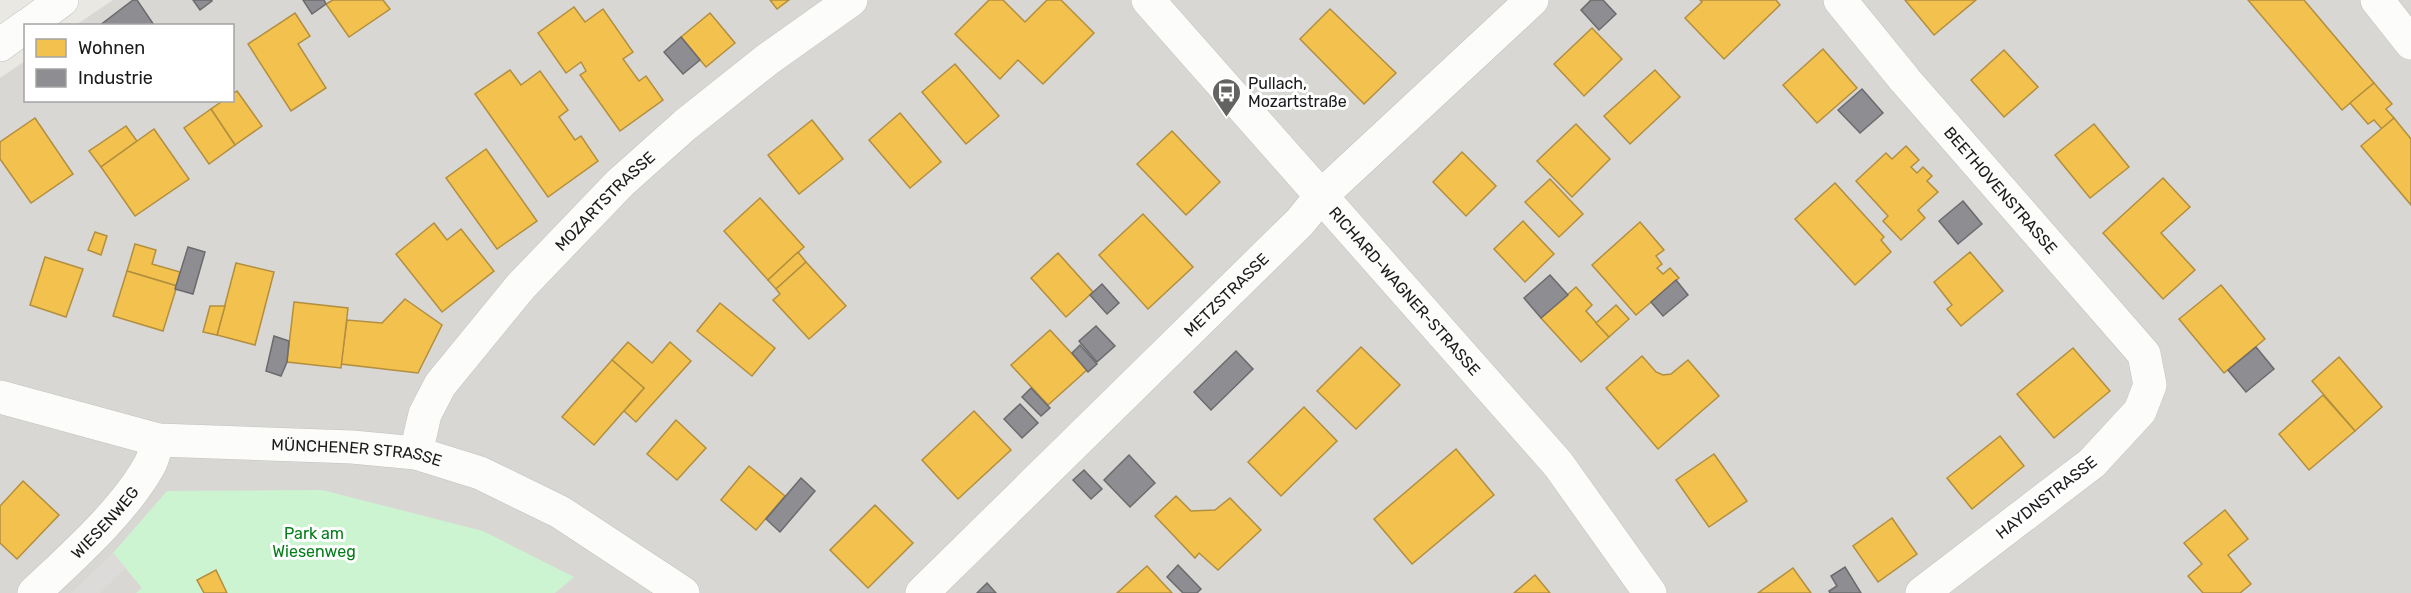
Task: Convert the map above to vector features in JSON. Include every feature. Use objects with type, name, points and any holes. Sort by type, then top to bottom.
[{"type":"street","points":[[29,24],[62,0]]},
{"type":"street","name":"MOZARTSTRASSE","points":[[416,453],[425,414],[440,385],[521,286],[620,183],[685,125],[759,66],[851,0]]},
{"type":"street","name":"RICHARD-WAGNER-STRASSE","points":[[1148,0],[1558,464],[1650,593]]},
{"type":"street","name":"METZSTRASSE","points":[[922,593],[1300,222],[1321,196],[1532,0]]},
{"type":"street","name":"BEETHOVENSTRASSE","points":[[1840,0],[1905,80],[2144,354],[2150,386]]},
{"type":"street","points":[[2377,0],[2411,43]]},
{"type":"street","points":[[0,45],[24,27]]},
{"type":"street","name":"HAYDNSTRASSE","points":[[1922,593],[2092,463],[2140,411],[2150,386]]},
{"type":"street","name":"MÜNCHENER STRASSE","points":[[0,397],[158,440],[352,447],[416,453],[480,473],[560,512],[683,593]]},
{"type":"street","name":"WIESENWEG","points":[[34,593],[107,521],[133,489],[150,465],[158,440]]},
{"type":"shaded area","points":[[113,0],[2411,0],[2411,593],[0,593],[0,78],[24,62],[24,102],[234,102],[234,24],[77,24]]},
{"type":"shaded area","points":[[113,553],[126,568],[100,593],[71,593]]},
{"type":"green space","name":"Park am Wiesenweg","points":[[322,490],[483,531],[574,577],[555,593],[136,593],[142,588],[113,553],[167,491]]},
{"type":"building: Wohnen","points":[[333,0],[383,0],[390,9],[349,37],[326,4]]},
{"type":"building: Wohnen","points":[[770,0],[789,0],[777,9]]},
{"type":"building: Wohnen","points":[[989,0],[1003,0],[1025,22],[1047,0],[1061,0],[1094,33],[1043,84],[1018,60],[1000,79],[955,34]]},
{"type":"building: Wohnen","points":[[1700,0],[1776,0],[1780,5],[1724,59],[1685,18],[1702,2]]},
{"type":"building: Wohnen","points":[[1905,0],[1976,0],[1934,35]]},
{"type":"building: Wohnen","points":[[2248,0],[2304,0],[2374,83],[2342,110]]},
{"type":"building: Wohnen","points":[[574,7],[585,22],[603,9],[633,52],[623,59],[639,81],[646,76],[663,100],[620,131],[580,75],[586,71],[581,62],[566,73],[538,33]]},
{"type":"building: Wohnen","points":[[1330,9],[1396,73],[1364,104],[1300,39]]},
{"type":"building: Wohnen","points":[[295,13],[310,36],[298,44],[326,88],[291,111],[248,44]]},
{"type":"building: Wohnen","points":[[710,13],[735,43],[706,67],[681,37]]},
{"type":"building: Wohnen","points":[[1592,28],[1622,59],[1584,96],[1554,64]]},
{"type":"building: Wohnen","points":[[1823,49],[1857,88],[1817,123],[1783,85]]},
{"type":"building: Wohnen","points":[[2004,50],[2038,87],[2004,117],[1971,80]]},
{"type":"building: Wohnen","points":[[955,64],[999,116],[966,144],[922,92]]},
{"type":"building: Wohnen","points":[[510,70],[521,85],[540,71],[568,110],[559,117],[575,140],[581,136],[598,161],[548,197],[475,94]]},
{"type":"building: Wohnen","points":[[1655,70],[1680,97],[1630,144],[1604,116]]},
{"type":"building: Wohnen","points":[[2374,83],[2392,104],[2386,109],[2394,118],[2382,129],[2374,120],[2368,124],[2350,103]]},
{"type":"building: Wohnen","points":[[237,91],[262,126],[235,145],[211,109],[221,102],[234,102],[234,93]]},
{"type":"building: Wohnen","points":[[211,109],[235,145],[209,164],[184,128]]},
{"type":"building: Wohnen","points":[[900,113],[941,162],[910,188],[869,140]]},
{"type":"building: Wohnen","points":[[35,118],[73,174],[31,203],[0,159],[0,142]]},
{"type":"building: Wohnen","points":[[2394,118],[2411,139],[2411,205],[2361,146]]},
{"type":"building: Wohnen","points":[[812,120],[843,159],[799,194],[768,155]]},
{"type":"building: Wohnen","points":[[1576,124],[1610,159],[1572,197],[1537,161]]},
{"type":"building: Wohnen","points":[[2094,124],[2129,167],[2090,198],[2055,155]]},
{"type":"building: Wohnen","points":[[126,126],[137,141],[101,167],[89,151]]},
{"type":"building: Wohnen","points":[[154,129],[189,179],[135,216],[101,167]]},
{"type":"building: Wohnen","points":[[1172,131],[1220,182],[1186,215],[1137,164]]},
{"type":"building: Wohnen","points":[[1906,146],[1919,160],[1911,167],[1917,173],[1923,167],[1932,176],[1927,181],[1938,192],[1918,210],[1925,218],[1901,240],[1883,221],[1888,216],[1856,181],[1886,153],[1892,159]]},
{"type":"building: Wohnen","points":[[486,149],[537,221],[497,249],[446,178]]},
{"type":"building: Wohnen","points":[[1462,152],[1496,186],[1466,216],[1433,182]]},
{"type":"building: Wohnen","points":[[2163,178],[2190,207],[2161,233],[2195,270],[2163,299],[2103,233]]},
{"type":"building: Wohnen","points":[[1550,179],[1583,214],[1559,237],[1525,202]]},
{"type":"building: Wohnen","points":[[1835,183],[1884,237],[1881,240],[1891,252],[1855,285],[1795,219]]},
{"type":"building: Wohnen","points":[[760,198],[804,247],[768,280],[724,231]]},
{"type":"building: Wohnen","points":[[1143,214],[1193,267],[1148,309],[1099,255]]},
{"type":"building: Wohnen","points":[[1523,221],[1554,254],[1525,282],[1494,249]]},
{"type":"building: Wohnen","points":[[1640,222],[1664,250],[1656,256],[1662,264],[1657,268],[1663,274],[1670,268],[1679,278],[1636,315],[1592,265]]},
{"type":"building: Wohnen","points":[[434,223],[447,240],[461,229],[494,271],[442,312],[396,254]]},
{"type":"building: Wohnen","points":[[95,232],[107,236],[101,255],[88,250]]},
{"type":"building: Wohnen","points":[[135,244],[156,250],[152,264],[180,272],[177,286],[127,271]]},
{"type":"building: Wohnen","points":[[798,252],[806,262],[776,289],[768,280]]},
{"type":"building: Wohnen","points":[[1970,252],[2003,291],[1961,326],[1947,309],[1952,305],[1934,282]]},
{"type":"building: Wohnen","points":[[1058,253],[1093,292],[1066,317],[1031,278]]},
{"type":"building: Wohnen","points":[[45,257],[83,269],[66,317],[30,305]]},
{"type":"building: Wohnen","points":[[806,262],[846,306],[809,339],[773,300],[780,294],[776,289]]},
{"type":"building: Wohnen","points":[[236,263],[274,272],[255,345],[217,335]]},
{"type":"building: Wohnen","points":[[127,271],[177,286],[163,331],[113,316]]},
{"type":"building: Wohnen","points":[[2221,285],[2265,339],[2224,373],[2179,319]]},
{"type":"building: Wohnen","points":[[1576,287],[1592,305],[1586,311],[1609,337],[1581,362],[1541,318]]},
{"type":"building: Wohnen","points":[[405,299],[442,325],[418,373],[341,364],[347,320],[382,323]]},
{"type":"building: Wohnen","points":[[294,302],[348,308],[341,368],[287,362]]},
{"type":"building: Wohnen","points":[[720,303],[775,348],[752,376],[697,331]]},
{"type":"building: Wohnen","points":[[1616,305],[1629,319],[1609,337],[1596,323]]},
{"type":"building: Wohnen","points":[[210,306],[225,306],[217,335],[203,332]]},
{"type":"building: Wohnen","points":[[1050,330],[1087,370],[1048,405],[1011,365]]},
{"type":"building: Wohnen","points":[[628,342],[652,363],[670,342],[691,361],[636,422],[624,411],[644,388],[612,360]]},
{"type":"building: Wohnen","points":[[1361,347],[1400,385],[1356,429],[1317,391]]},
{"type":"building: Wohnen","points":[[2073,348],[2110,391],[2054,438],[2017,394]]},
{"type":"building: Wohnen","points":[[1642,356],[1656,372],[1663,375],[1671,374],[1688,360],[1719,396],[1658,449],[1606,388]]},
{"type":"building: Wohnen","points":[[2339,357],[2382,407],[2355,431],[2312,381]]},
{"type":"building: Wohnen","points":[[612,360],[644,388],[594,445],[562,417]]},
{"type":"building: Wohnen","points":[[2323,395],[2355,431],[2309,470],[2279,434]]},
{"type":"building: Wohnen","points":[[1304,407],[1337,441],[1281,496],[1248,462]]},
{"type":"building: Wohnen","points":[[974,411],[1011,450],[958,499],[922,460]]},
{"type":"building: Wohnen","points":[[676,420],[706,448],[677,480],[647,454]]},
{"type":"building: Wohnen","points":[[2000,436],[2024,466],[1972,509],[1947,478]]},
{"type":"building: Wohnen","points":[[1456,449],[1494,495],[1412,564],[1374,519]]},
{"type":"building: Wohnen","points":[[1714,454],[1747,501],[1709,527],[1676,480]]},
{"type":"building: Wohnen","points":[[749,466],[785,496],[756,530],[721,500]]},
{"type":"building: Wohnen","points":[[23,481],[59,515],[17,559],[0,543],[0,506]]},
{"type":"building: Wohnen","points":[[1176,496],[1191,511],[1215,510],[1230,498],[1261,530],[1218,570],[1199,553],[1195,558],[1155,516]]},
{"type":"building: Wohnen","points":[[875,505],[913,543],[868,588],[830,550]]},
{"type":"building: Wohnen","points":[[2225,510],[2248,539],[2228,555],[2251,584],[2240,593],[2203,593],[2188,576],[2202,564],[2184,543]]},
{"type":"building: Wohnen","points":[[1892,518],[1917,554],[1878,582],[1853,546]]},
{"type":"building: Wohnen","points":[[1147,566],[1172,593],[1117,593]]},
{"type":"building: Wohnen","points":[[1793,568],[1811,593],[1758,593]]},
{"type":"building: Wohnen","points":[[216,570],[227,593],[204,593],[197,580]]},
{"type":"building: Wohnen","points":[[1535,575],[1550,593],[1514,593]]},
{"type":"building: Industrie","points":[[133,0],[137,0],[153,24],[102,24]]},
{"type":"building: Industrie","points":[[193,0],[211,0],[212,1],[200,10]]},
{"type":"building: Industrie","points":[[303,0],[324,0],[326,4],[312,14]]},
{"type":"building: Industrie","points":[[1591,0],[1603,0],[1616,14],[1599,30],[1581,10]]},
{"type":"building: Industrie","points":[[681,37],[700,60],[683,74],[664,52]]},
{"type":"building: Industrie","points":[[1862,89],[1883,113],[1860,133],[1838,110]]},
{"type":"building: Industrie","points":[[1963,201],[1982,224],[1958,244],[1939,221]]},
{"type":"building: Industrie","points":[[188,247],[205,252],[193,294],[175,289]]},
{"type":"building: Industrie","points":[[1550,275],[1568,295],[1541,318],[1524,298]]},
{"type":"building: Industrie","points":[[1676,280],[1688,295],[1663,316],[1651,302]]},
{"type":"building: Industrie","points":[[1102,284],[1119,303],[1107,314],[1090,295]]},
{"type":"building: Industrie","points":[[1096,326],[1115,346],[1097,362],[1079,341]]},
{"type":"building: Industrie","points":[[274,336],[289,341],[287,362],[281,376],[266,371]]},
{"type":"building: Industrie","points":[[1080,345],[1097,364],[1088,372],[1072,353]]},
{"type":"building: Industrie","points":[[2256,347],[2274,369],[2246,392],[2228,370]]},
{"type":"building: Industrie","points":[[1236,351],[1253,369],[1211,410],[1194,392]]},
{"type":"building: Industrie","points":[[1031,388],[1050,408],[1041,416],[1022,397]]},
{"type":"building: Industrie","points":[[1020,404],[1038,423],[1022,438],[1004,419]]},
{"type":"building: Industrie","points":[[1129,455],[1155,483],[1130,507],[1104,480]]},
{"type":"building: Industrie","points":[[1084,470],[1102,489],[1091,499],[1073,480]]},
{"type":"building: Industrie","points":[[801,478],[815,491],[780,532],[766,519]]},
{"type":"building: Industrie","points":[[1178,565],[1201,589],[1197,593],[1183,593],[1167,577]]},
{"type":"building: Industrie","points":[[1845,567],[1861,593],[1830,593],[1829,591],[1837,586],[1831,576]]},
{"type":"building: Industrie","points":[[987,583],[996,593],[977,593]]},
{"type":"place","name":"Pullach, Mozartstraße","points":[[1227,118]]}]
